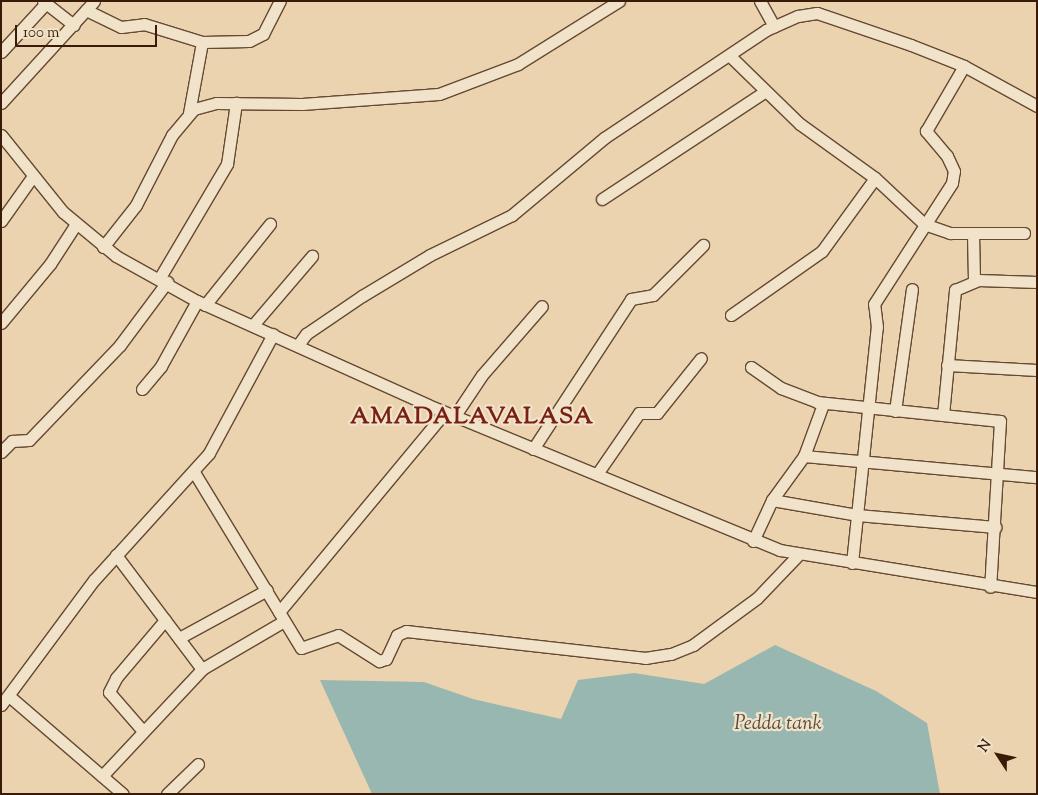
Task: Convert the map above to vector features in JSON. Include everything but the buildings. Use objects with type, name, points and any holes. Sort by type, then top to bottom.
[{"type":"street","points":[[1,103],[94,1]]},
{"type":"street","points":[[86,10],[121,27],[144,24],[202,42],[258,39],[280,1]]},
{"type":"street","points":[[189,113],[216,103],[439,94],[518,64],[619,1]]},
{"type":"street","points":[[760,1],[774,26]]},
{"type":"street","points":[[1,52],[45,2],[74,25]]},
{"type":"street","points":[[298,345],[306,334],[362,296],[430,255],[512,215],[604,138],[774,26],[817,13],[964,66],[1037,106]]},
{"type":"street","points":[[103,247],[151,183],[172,136],[189,113],[202,42]]},
{"type":"street","points":[[730,56],[764,92],[875,178],[924,224],[950,233],[1024,233]]},
{"type":"street","points":[[852,563],[860,463],[878,327],[874,304],[954,176],[947,156],[927,136],[927,125],[964,66]]},
{"type":"street","points":[[602,198],[764,92]]},
{"type":"street","points":[[1,452],[12,441],[29,440],[120,345],[163,280],[227,164],[236,103]]},
{"type":"street","points":[[1,136],[33,176],[76,224],[103,247],[201,303],[274,334],[449,415],[597,474],[753,542],[799,554],[990,587],[1037,592]]},
{"type":"street","points":[[1,221],[33,176]]},
{"type":"street","points":[[732,316],[822,251],[875,178]]},
{"type":"street","points":[[1,323],[50,264],[76,224]]},
{"type":"street","points":[[142,389],[161,366],[201,303],[270,224]]},
{"type":"street","points":[[973,233],[974,281]]},
{"type":"street","points":[[533,449],[631,299],[653,295],[703,245]]},
{"type":"street","points":[[253,325],[312,256]]},
{"type":"street","points":[[943,415],[955,290],[974,281],[1037,282]]},
{"type":"street","points":[[895,411],[912,289]]},
{"type":"street","points":[[102,776],[142,730],[202,669],[282,616],[482,375],[542,306]]},
{"type":"street","points":[[123,794],[5,701],[116,555],[194,472],[218,437],[274,334]]},
{"type":"street","points":[[597,474],[639,413],[657,414],[701,358]]},
{"type":"street","points":[[947,365],[1037,370]]},
{"type":"street","points":[[751,367],[781,388],[824,404],[1000,421],[999,474],[990,587]]},
{"type":"street","points":[[753,542],[772,500],[804,456],[824,404]]},
{"type":"street","points":[[804,456],[860,463],[1037,477]]},
{"type":"street","points":[[194,472],[303,650],[338,635],[379,661],[386,658],[398,635],[406,630],[655,657],[683,650],[711,632],[773,584],[799,554]]},
{"type":"street","points":[[772,500],[857,515],[995,527]]},
{"type":"street","points":[[116,555],[202,669]]},
{"type":"street","points":[[179,638],[267,590]]},
{"type":"street","points":[[142,730],[109,692],[116,678],[165,620]]},
{"type":"street","points":[[168,794],[198,764]]},
{"type":"water","name":"Pedda tank","points":[[775,645],[876,691],[927,723],[940,794],[372,794],[320,680],[424,682],[473,699],[561,719],[578,680],[634,673],[704,684]]},
{"type":"district","name":"AMADALAVALASA","points":[[472,418]]}]
